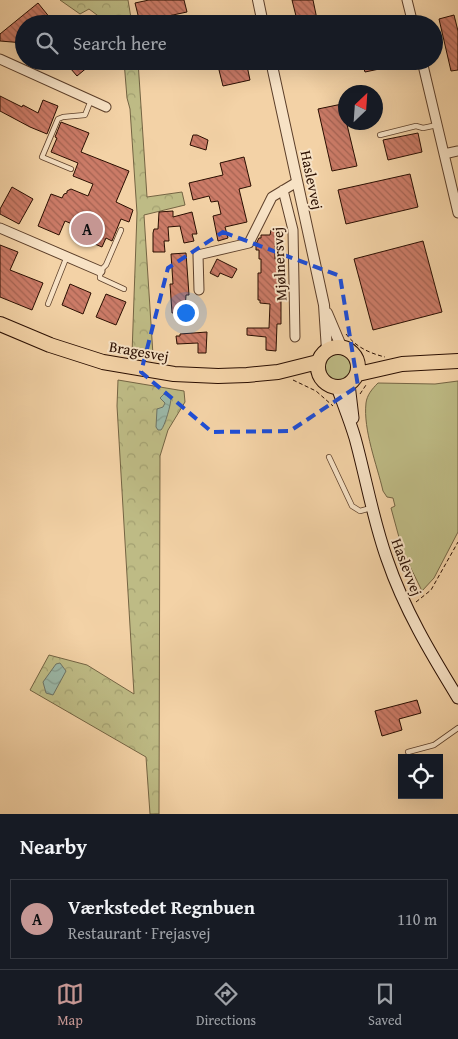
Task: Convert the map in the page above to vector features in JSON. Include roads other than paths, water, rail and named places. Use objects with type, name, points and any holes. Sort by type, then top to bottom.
[{"type":"main road","name":"Bragesvej","points":[[0,324],[103,362],[174,374],[247,375],[278,372],[286,375],[319,369]]},
{"type":"main road","points":[[353,382],[359,363],[351,351],[334,348],[322,355],[319,369],[324,382],[353,382],[402,364]]},
{"type":"main road","points":[[357,358],[402,364],[458,361]]},
{"type":"main road","name":"Haslevvej","points":[[353,382],[354,437],[371,508],[387,560],[406,607],[429,651],[458,698]]},
{"type":"street","points":[[258,0],[261,15]]},
{"type":"street","points":[[407,0],[411,15]]},
{"type":"street","points":[[0,59],[15,66]]},
{"type":"street","points":[[24,70],[106,107]]},
{"type":"street","name":"Haslevvej","points":[[273,70],[334,348]]},
{"type":"street","points":[[424,70],[458,213]]},
{"type":"street","points":[[444,154],[458,151]]},
{"type":"street","name":"Mjølnersvej","points":[[199,290],[198,255],[249,243],[272,197],[298,182]]},
{"type":"street","name":"Mjølnersvej","points":[[283,190],[293,230],[295,337]]},
{"type":"street","points":[[0,228],[100,271]]},
{"type":"lane","points":[[71,169],[42,157],[58,119],[63,116],[84,114],[91,100]]},
{"type":"lane","points":[[380,134],[416,126],[423,128],[437,124]]},
{"type":"lane","points":[[121,230],[106,265],[100,271],[100,278],[124,289]]},
{"type":"lane","points":[[48,304],[66,256]]},
{"type":"lane","points":[[329,458],[352,506],[360,511],[371,508]]},
{"type":"lane","points":[[408,752],[434,745],[458,728]]},
{"type":"water","points":[[164,394],[171,398],[171,401],[164,424],[161,430],[158,430],[156,427],[157,409],[163,407],[165,403],[160,398]]},
{"type":"water","points":[[60,663],[66,671],[53,695],[46,693],[43,682],[56,664]]},
{"type":"place","name":"Værkstedet Regnbuen","points":[[87,229]]}]
